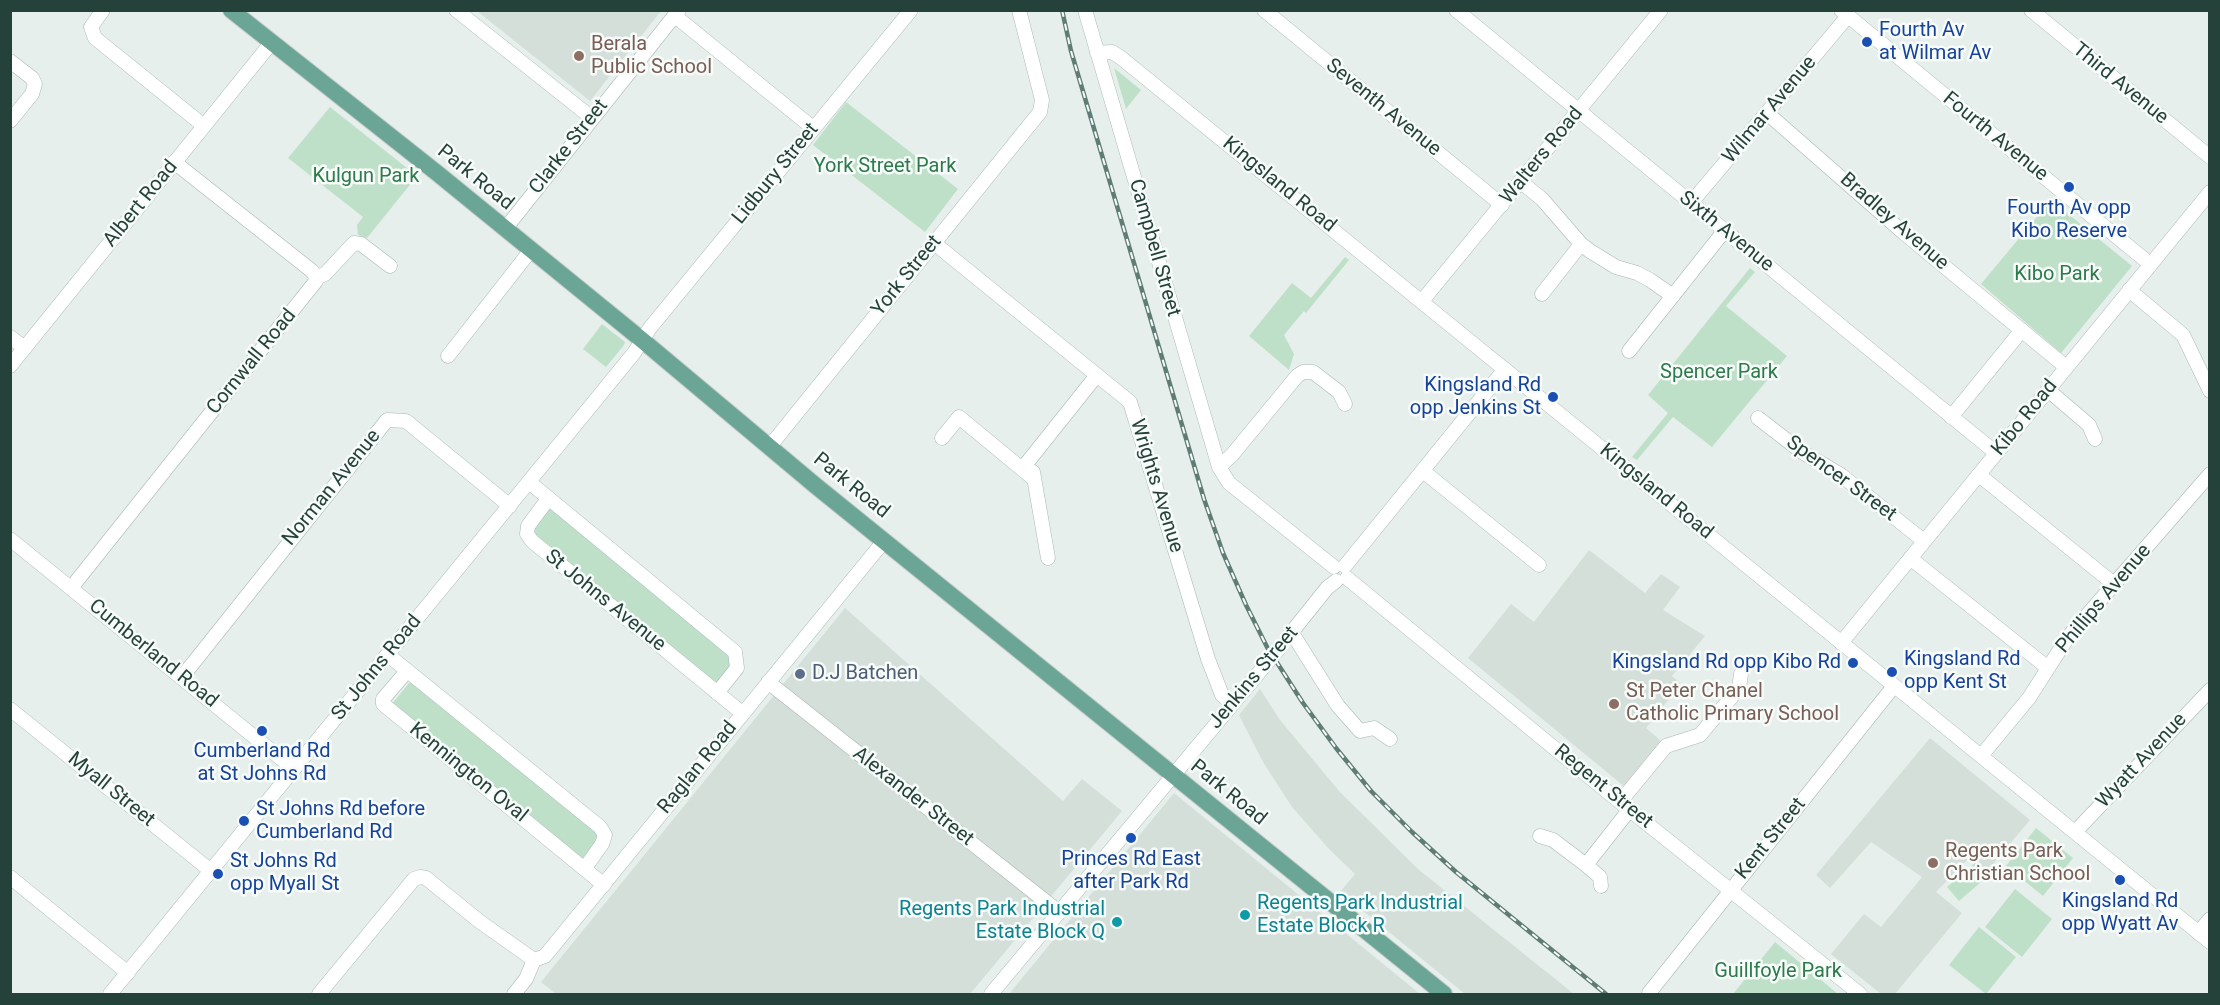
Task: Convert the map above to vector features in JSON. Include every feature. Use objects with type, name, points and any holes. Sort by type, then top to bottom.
[{"type":"main road","name":"Park Road","points":[[231,10],[642,340],[884,541],[1444,994]]},
{"type":"street","points":[[103,10],[92,27],[95,38],[204,126]]},
{"type":"street","points":[[456,10],[592,118]]},
{"type":"street","name":"Lidbury Street","points":[[642,340],[813,128],[912,10]]},
{"type":"street","name":"York Street","points":[[770,446],[1036,118],[1042,106],[1019,10]]},
{"type":"street","points":[[1087,17],[1100,10]]},
{"type":"street","name":"Seventh Avenue","points":[[1264,10],[1502,205]]},
{"type":"street","name":"Sixth Avenue","points":[[1456,10],[1996,453]]},
{"type":"street","name":"Third Avenue","points":[[2031,10],[2210,157]]},
{"type":"street","points":[[677,13],[813,128]]},
{"type":"street","name":"Clarke Street","points":[[505,229],[677,13]]},
{"type":"street","name":"Walters Road","points":[[1422,302],[1579,111],[1655,13]]},
{"type":"street","name":"Wilmar Avenue","points":[[1691,203],[1767,113],[1845,14]]},
{"type":"street","name":"Fourth Avenue","points":[[1845,14],[2150,264]]},
{"type":"street","name":"Campbell Street","points":[[1087,17],[1219,467],[1229,483]]},
{"type":"street","name":"Albert Road","points":[[10,366],[272,42]]},
{"type":"street","name":"Kingsland Road","points":[[1097,53],[1112,52],[1120,57],[2210,942]]},
{"type":"street","points":[[10,61],[32,78],[35,87],[33,94],[10,121]]},
{"type":"street","name":"Bradley Avenue","points":[[1767,113],[1904,233],[2066,367]]},
{"type":"street","points":[[174,162],[312,271],[316,278]]},
{"type":"street","points":[[1521,182],[1542,199],[1581,244],[1616,267],[1637,273],[1673,296]]},
{"type":"street","name":"Kibo Road","points":[[1841,643],[2150,264],[2204,208],[2210,192]]},
{"type":"street","points":[[1629,351],[1725,230]]},
{"type":"street","name":"Cornwall Road","points":[[70,588],[313,286],[316,278],[326,274],[354,243],[361,244],[390,266]]},
{"type":"street","name":"Wrights Avenue","points":[[934,243],[1127,399],[1133,408],[1208,659],[1222,695],[1232,704]]},
{"type":"street","points":[[1542,294],[1581,244]]},
{"type":"street","points":[[448,356],[531,250]]},
{"type":"street","points":[[2129,290],[2183,335],[2210,391]]},
{"type":"street","points":[[1951,417],[2022,330]]},
{"type":"street","points":[[10,337],[25,348]]},
{"type":"street","name":"St Johns Road","points":[[110,994],[510,506],[634,353],[642,340]]},
{"type":"street","name":"Jenkins Street","points":[[991,994],[1292,633],[1505,369]]},
{"type":"street","points":[[1219,467],[1232,455],[1297,376],[1303,372],[1313,372],[1339,392],[1345,404]]},
{"type":"street","points":[[1026,463],[1097,375]]},
{"type":"street","points":[[2048,390],[2089,425],[2095,439]]},
{"type":"street","points":[[942,438],[959,417],[1026,463],[1034,479],[1048,558]]},
{"type":"street","name":"Spencer Street","points":[[1758,418],[1802,452],[1841,475],[1924,541]]},
{"type":"street","name":"Norman Avenue","points":[[182,677],[387,420],[406,421],[510,506]]},
{"type":"street","points":[[1423,471],[1539,565]]},
{"type":"street","name":"Phillips Avenue","points":[[1981,756],[2029,698],[2068,638],[2210,474]]},
{"type":"street","points":[[1979,475],[2114,584]]},
{"type":"street","points":[[529,482],[735,652],[737,668],[717,693]]},
{"type":"street","name":"Regent Street","points":[[1229,483],[1860,994]]},
{"type":"street","name":"St Johns Avenue","points":[[548,499],[528,526],[527,534],[532,541],[742,714]]},
{"type":"street","name":"Cumberland Road","points":[[10,539],[294,770]]},
{"type":"street","name":"Raglan Road","points":[[514,994],[526,979],[534,960],[545,956],[884,541]]},
{"type":"street","points":[[1910,558],[2048,668]]},
{"type":"street","points":[[1292,633],[1338,706],[1360,731],[1374,728],[1390,740]]},
{"type":"street","name":"Kennington Oval","points":[[388,655],[600,827],[605,835],[602,844],[585,868]]},
{"type":"street","name":"Kennington Oval","points":[[407,671],[383,699],[384,704],[604,885]]},
{"type":"street","points":[[1586,865],[1666,746],[1672,742],[1700,735],[1739,688],[1741,674]]},
{"type":"street","name":"Alexander Street","points":[[768,682],[1059,912]]},
{"type":"street","name":"Kent Street","points":[[1649,993],[1894,686]]},
{"type":"street","name":"Wyatt Avenue","points":[[2075,832],[2210,690]]},
{"type":"street","name":"Myall Street","points":[[10,709],[211,872]]},
{"type":"street","points":[[1540,836],[1553,840],[1586,865],[1600,877],[1601,886]]},
{"type":"street","points":[[10,877],[128,973]]},
{"type":"street","points":[[319,994],[414,879],[420,877],[426,878],[479,921],[534,960]]},
{"type":"street","points":[[2198,933],[2210,919]]},
{"type":"shaded area","name":"Berala Public School","points":[[477,11],[661,11],[590,101]]},
{"type":"shaded area","points":[[1589,550],[1645,593],[1661,574],[1680,587],[1663,610],[1705,636],[1672,676],[1681,684],[1646,728],[1661,741],[1625,787],[1468,658],[1511,604],[1534,622]]},
{"type":"shaded area","points":[[845,608],[1063,801],[1082,779],[1122,811],[970,994],[556,994],[541,982]]},
{"type":"shaded area","points":[[1260,689],[1280,720],[1339,791],[1419,870],[1574,994],[1465,994],[1340,892],[1355,874],[1329,849],[1292,807],[1263,762],[1239,715]]},
{"type":"shaded area","name":"Regents Park Christian School","points":[[1930,738],[2030,820],[1987,871],[1971,856],[1936,892],[1962,913],[1895,994],[1881,994],[1831,954],[1864,914],[1881,927],[1922,877],[1871,842],[1830,888],[1816,875]]},
{"type":"shaded area","points":[[1174,793],[1420,994],[1009,994]]},
{"type":"green space","points":[[1114,68],[1141,90],[1126,109]]},
{"type":"green space","name":"York Street Park","points":[[846,102],[958,189],[925,232],[813,145]]},
{"type":"green space","name":"Kulgun Park","points":[[330,107],[417,176],[367,238],[358,235],[357,225],[363,217],[288,158]]},
{"type":"green space","name":"Kibo Park","points":[[2051,200],[2132,266],[2061,353],[1981,284]]},
{"type":"green space","points":[[1345,257],[1349,260],[1306,313],[1304,311],[1284,335],[1294,354],[1289,370],[1249,336],[1292,283],[1311,298]]},
{"type":"green space","name":"Spencer Park","points":[[1750,268],[1755,272],[1726,306],[1787,356],[1712,447],[1673,417],[1637,460],[1632,457],[1668,413],[1648,395]]},
{"type":"green space","points":[[602,324],[625,342],[606,367],[583,349]]},
{"type":"green space","points":[[553,508],[731,653],[731,668],[717,686],[532,533],[546,510]]},
{"type":"green space","points":[[410,682],[597,830],[596,842],[582,859],[391,705]]},
{"type":"green space","points":[[2036,828],[2073,858],[2043,896],[2006,866]]},
{"type":"green space","points":[[1976,862],[1988,876],[1959,901],[1947,887]]},
{"type":"green space","points":[[2015,889],[2052,919],[2022,957],[1985,927]]},
{"type":"green space","points":[[1979,927],[2016,957],[1986,994],[1949,965]]},
{"type":"green space","name":"Guillfoyle Park","points":[[1775,942],[1838,994],[1733,994]]},
{"type":"railway","points":[[1062,10],[1071,51],[1204,499],[1223,553],[1267,647],[1303,703],[1371,791],[1456,872],[1606,994]]},
{"type":"place","name":"Fourth Av at Wilmar Av","points":[[1867,42]]},
{"type":"place","name":"Berala Public School","points":[[579,56]]},
{"type":"place","name":"Fourth Av opp Kibo Reserve","points":[[2069,187]]},
{"type":"place","name":"Kingsland Rd opp Jenkins St","points":[[1553,397]]},
{"type":"place","name":"Kingsland Rd opp Kibo Rd","points":[[1853,663]]},
{"type":"place","name":"Kingsland Rd opp Kent St","points":[[1892,672]]},
{"type":"place","name":"D.J Batchen","points":[[800,674]]},
{"type":"place","name":"St Peter Chanel Catholic Primary School","points":[[1614,704]]},
{"type":"place","name":"Cumberland Rd at St Johns Rd","points":[[262,731]]},
{"type":"place","name":"St Johns Rd before Cumberland Rd","points":[[244,821]]},
{"type":"place","name":"Princes Rd East after Park Rd","points":[[1131,838]]},
{"type":"place","name":"Regents Park Christian School","points":[[1933,863]]},
{"type":"place","name":"St Johns Rd opp Myall St","points":[[218,874]]},
{"type":"place","name":"Kingsland Rd opp Wyatt Av","points":[[2120,880]]},
{"type":"place","name":"Regents Park Industrial Estate Block R","points":[[1245,915]]},
{"type":"place","name":"Regents Park Industrial Estate Block Q","points":[[1117,922]]}]
